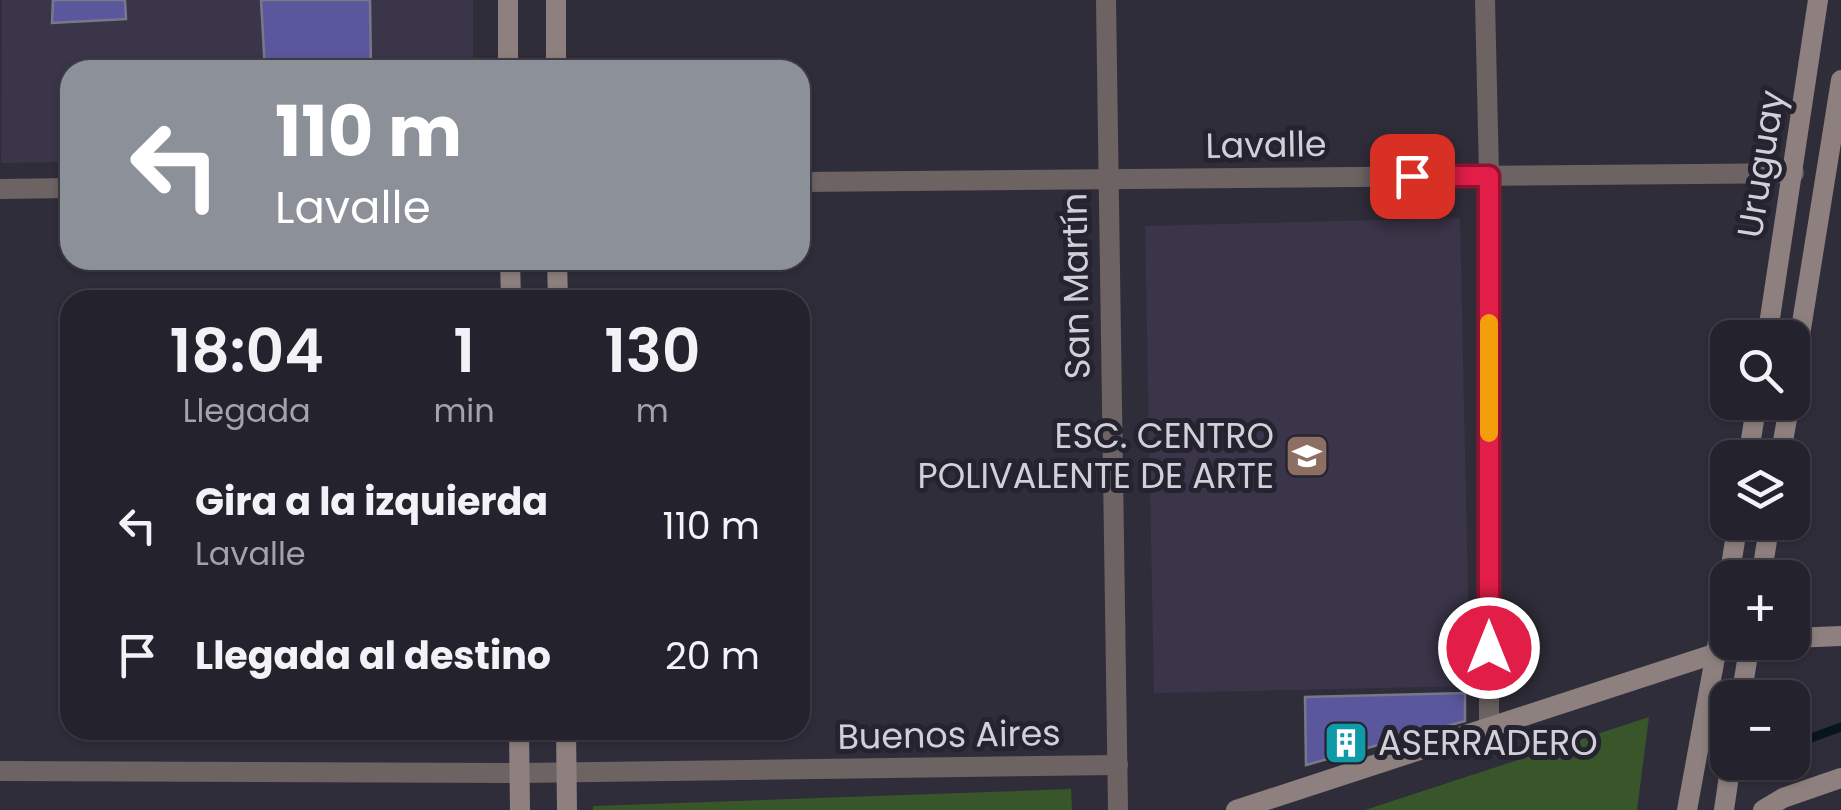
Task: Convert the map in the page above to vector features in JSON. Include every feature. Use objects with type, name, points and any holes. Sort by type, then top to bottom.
[{"type":"street","points":[[508,0],[508,60]]},
{"type":"street","points":[[556,0],[556,60]]},
{"type":"street","name":"San Martín","points":[[1106,0],[1118,810]]},
{"type":"street","points":[[1485,0],[1489,176],[1489,727]]},
{"type":"street","name":"Uruguay","points":[[1770,320],[1818,0]]},
{"type":"street","name":"Uruguay","points":[[1802,320],[1841,80]]},
{"type":"street","name":"Lavalle","points":[[810,182],[1794,173]]},
{"type":"street","points":[[0,188],[60,188]]},
{"type":"street","points":[[1810,637],[1841,636]]},
{"type":"street","points":[[1236,810],[1710,655]]},
{"type":"street","points":[[1687,810],[1716,660]]},
{"type":"street","points":[[519,740],[520,810]]},
{"type":"street","points":[[566,740],[566,810]]},
{"type":"street","name":"Buenos Aires","points":[[0,771],[520,773],[1118,765]]},
{"type":"street","points":[[1763,810],[1784,798],[1841,778]]},
{"type":"street","points":[[1724,810],[1728,780]]},
{"type":"shaded area","points":[[2,0],[473,0],[473,60],[60,60],[60,162],[1,163]]},
{"type":"shaded area","name":"ESC. CENTRO POLIVALENTE DE ARTE","points":[[1460,218],[1470,686],[1154,693],[1145,226]]},
{"type":"green space","points":[[1649,717],[1637,810],[1365,810]]},
{"type":"green space","points":[[1071,789],[1072,810],[593,810],[593,806]]},
{"type":"building","points":[[53,0],[125,0],[126,19],[52,23]]},
{"type":"building","points":[[261,0],[370,0],[371,60],[264,60]]},
{"type":"building","name":"ASERRADERO","points":[[1465,693],[1465,721],[1306,765],[1305,697]]},
{"type":"waterway","points":[[1810,738],[1841,727]]},
{"type":"slow traffic","points":[[1489,323],[1489,433]]},
{"type":"place","name":"ESC. CENTRO POLIVALENTE DE ARTE","points":[[1307,456]]},
{"type":"place","name":"ASERRADERO","points":[[1346,743]]},
{"type":"route","points":[[1412,176],[1489,176],[1489,648]]}]
